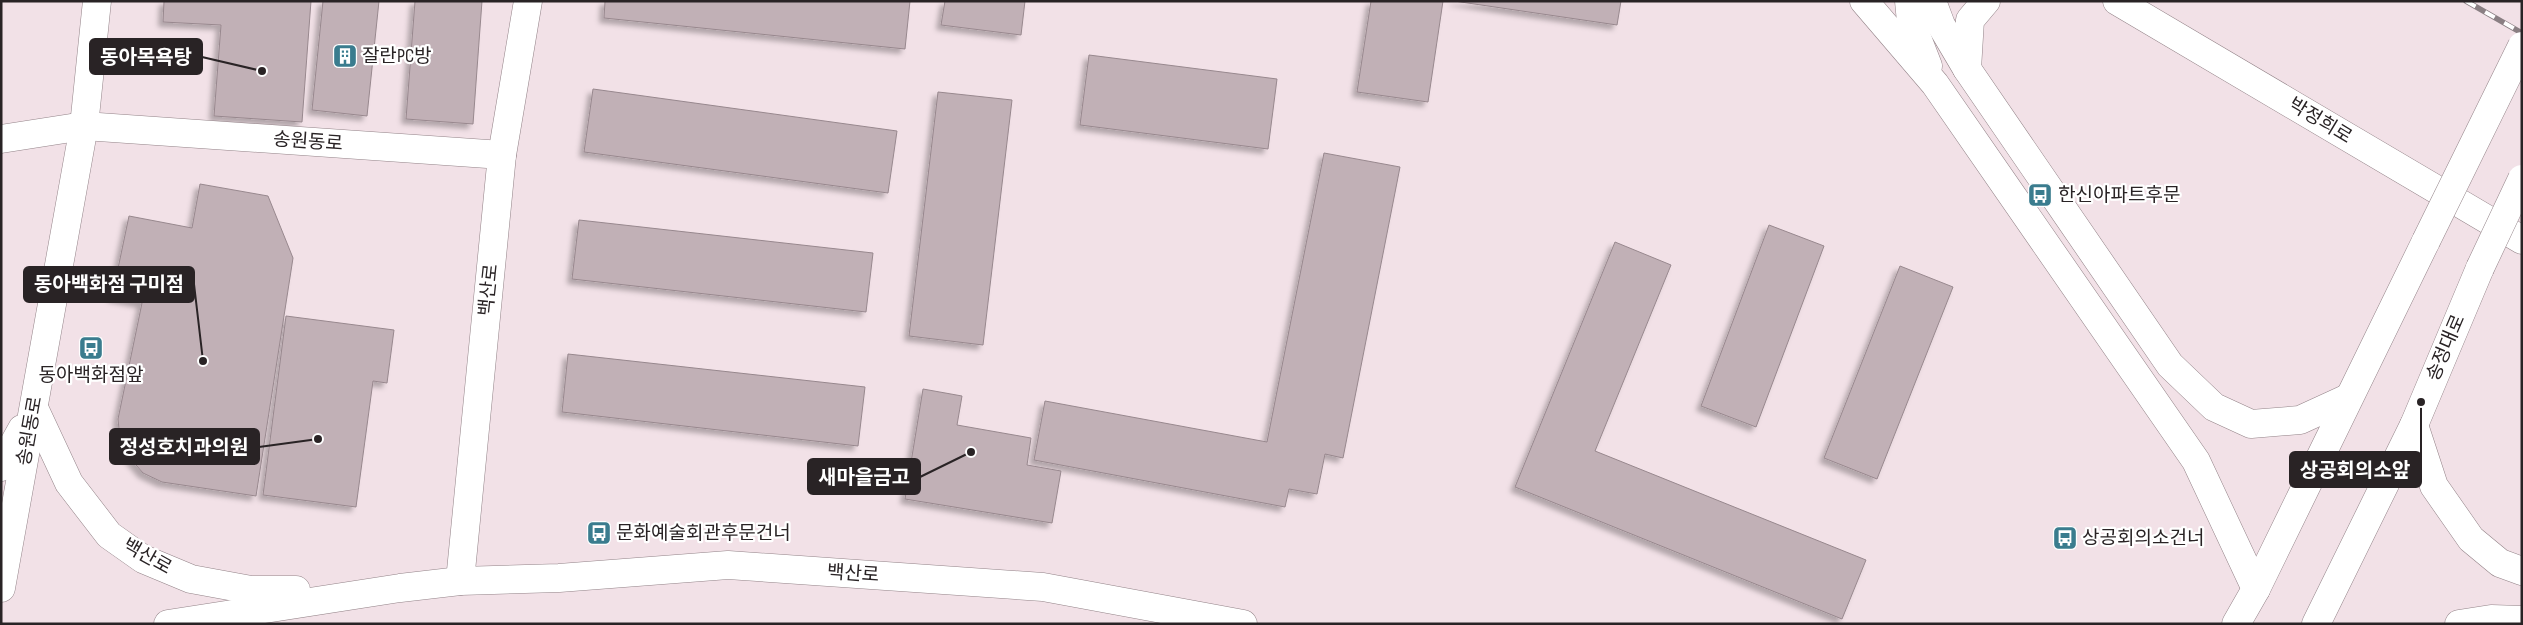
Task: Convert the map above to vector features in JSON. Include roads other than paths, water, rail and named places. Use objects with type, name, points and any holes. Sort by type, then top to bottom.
[{"type":"street","name":"송원동로","points":[[1,588],[84,126],[97,1]]},
{"type":"street","name":"백산로","points":[[460,581],[502,155],[528,1]]},
{"type":"street","points":[[1864,1],[1935,84],[2196,461],[2256,589]]},
{"type":"street","points":[[1909,1],[1912,22],[1935,84]]},
{"type":"street","points":[[1932,1],[1941,25],[1967,69],[2170,366],[2214,407],[2251,424],[2300,420],[2348,398]]},
{"type":"street","points":[[1967,69],[1970,20],[1986,1]]},
{"type":"street","name":"박정희로","points":[[2118,1],[2522,240]]},
{"type":"street","points":[[2236,624],[2256,589],[2522,46]]},
{"type":"street","name":"송원동로","points":[[84,126],[502,155]]},
{"type":"street","points":[[1,139],[84,126]]},
{"type":"street","name":"송정대로","points":[[2316,624],[2414,424],[2480,268],[2522,179]]},
{"type":"street","points":[[1,467],[34,408]]},
{"type":"street","name":"백산로","points":[[34,408],[70,483],[109,534],[143,559],[191,580],[251,590],[400,588]]},
{"type":"street","points":[[2414,424],[2434,486],[2472,539],[2500,563],[2522,571]]},
{"type":"street","name":"백산로","points":[[168,624],[400,588],[460,581],[559,578],[728,565],[1043,587],[1243,624]]},
{"type":"street","name":"백산로","points":[[301,624],[400,588]]},
{"type":"street","points":[[2459,624],[2490,619],[2522,620]]},
{"type":"railway","points":[[2466,1],[2522,33]]},
{"type":"place","name":"잘란PC방","points":[[345,56]]},
{"type":"place","name":"동아목욕탕","points":[[262,71]]},
{"type":"place","name":"한신아파트후문","points":[[2040,195]]},
{"type":"place","name":"동아백화점앞","points":[[91,348]]},
{"type":"place","name":"동아백화점 구미점","points":[[203,361]]},
{"type":"place","name":"상공회의소앞","points":[[2421,402]]},
{"type":"place","name":"정성호치과의원","points":[[318,439]]},
{"type":"place","name":"새마을금고","points":[[971,452]]},
{"type":"place","name":"문화예술회관후문건너","points":[[599,533]]},
{"type":"place","name":"상공회의소건너","points":[[2065,538]]}]
